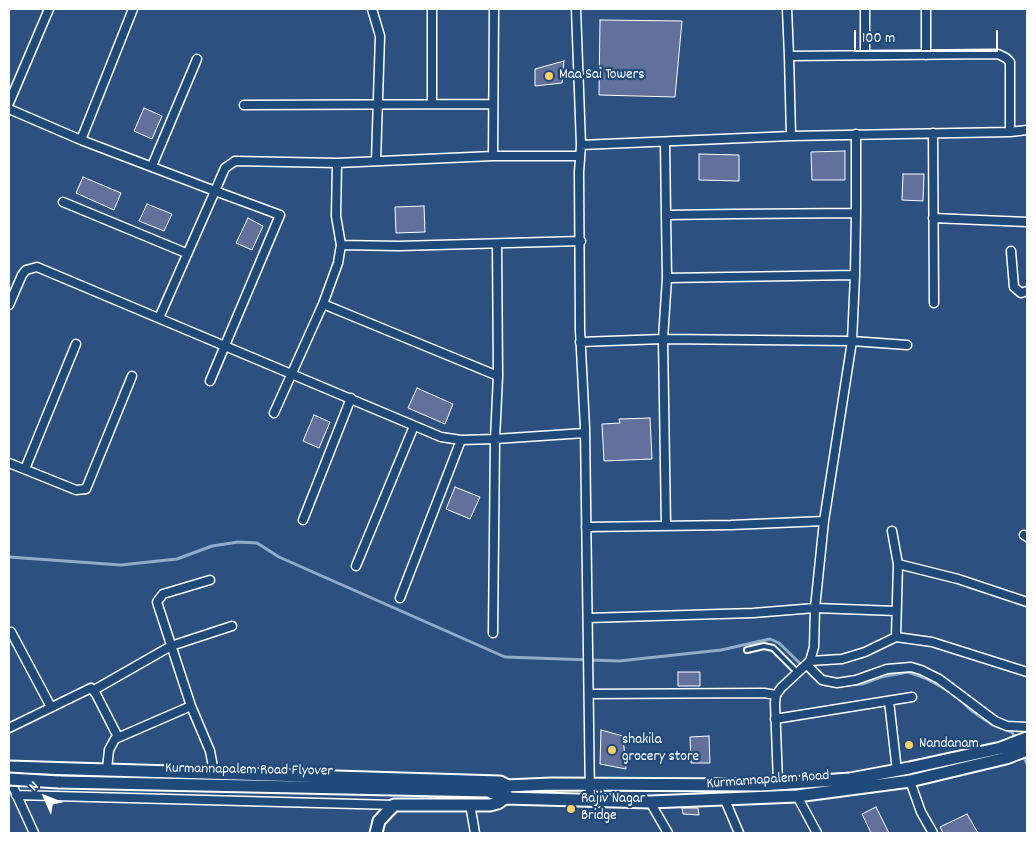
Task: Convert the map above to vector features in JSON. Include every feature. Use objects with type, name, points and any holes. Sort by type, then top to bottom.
[{"type":"main road","name":"Kurmannapalem Road","points":[[506,792],[591,784],[778,784],[850,779],[1022,746]]},
{"type":"main road","name":"Kurmannapalem Road","points":[[506,792],[590,800],[650,802],[797,796],[910,781],[1022,746]]},
{"type":"main road","points":[[9,767],[500,782],[506,792],[498,803],[490,805],[394,805],[379,821],[376,833]]},
{"type":"main road","name":"Kurmannapalem Road Flyover","points":[[9,778],[59,782],[506,792]]},
{"type":"street","points":[[9,103],[49,9]]},
{"type":"street","points":[[82,140],[133,9]]},
{"type":"street","points":[[372,9],[380,36],[376,105],[376,161]]},
{"type":"street","points":[[432,9],[432,104]]},
{"type":"street","points":[[493,156],[494,9]]},
{"type":"street","points":[[576,9],[581,145],[580,342],[585,433],[590,800]]},
{"type":"street","points":[[787,9],[791,136]]},
{"type":"street","points":[[865,9],[865,55]]},
{"type":"street","points":[[926,9],[926,55]]},
{"type":"street","points":[[789,56],[998,54],[1010,62],[1010,132]]},
{"type":"street","points":[[152,166],[197,59]]},
{"type":"street","points":[[244,105],[493,104]]},
{"type":"street","points":[[9,109],[82,140],[280,215],[210,381]]},
{"type":"street","points":[[581,145],[791,136],[1010,132],[1027,130]]},
{"type":"street","points":[[933,133],[934,304]]},
{"type":"street","points":[[778,784],[775,719],[776,695],[804,667],[814,647],[814,608],[824,521],[852,340],[855,275],[856,134]]},
{"type":"street","points":[[666,142],[667,278],[663,338],[666,526]]},
{"type":"street","points":[[159,318],[225,168],[235,161],[337,163],[493,156],[580,156]]},
{"type":"street","points":[[274,413],[323,304],[338,263],[341,245],[336,216],[337,163]]},
{"type":"street","points":[[63,202],[186,253]]},
{"type":"street","points":[[666,215],[856,214]]},
{"type":"street","points":[[933,218],[1027,222]]},
{"type":"street","points":[[341,245],[399,246],[581,241]]},
{"type":"street","points":[[493,632],[495,439],[498,376],[497,244]]},
{"type":"street","points":[[1011,251],[1014,286],[1021,293],[1027,291]]},
{"type":"street","points":[[9,305],[22,275],[26,270],[36,267],[441,437],[461,440],[585,433]]},
{"type":"street","points":[[667,278],[855,275]]},
{"type":"street","points":[[323,304],[498,376]]},
{"type":"street","points":[[580,342],[663,338],[852,340],[907,345]]},
{"type":"street","points":[[25,469],[76,344]]},
{"type":"street","points":[[9,462],[76,490],[86,489],[132,376]]},
{"type":"street","points":[[303,520],[351,398]]},
{"type":"street","points":[[356,566],[414,426]]},
{"type":"street","points":[[400,598],[461,440]]},
{"type":"street","points":[[586,527],[824,521]]},
{"type":"street","points":[[892,531],[898,564],[896,637]]},
{"type":"street","points":[[898,564],[958,579],[1027,602]]},
{"type":"street","points":[[210,580],[163,594],[158,599],[191,706],[208,745],[214,772]]},
{"type":"street","points":[[588,618],[753,613],[814,608],[896,610]]},
{"type":"street","points":[[94,690],[171,646],[232,626]]},
{"type":"street","points":[[11,632],[51,707]]},
{"type":"street","points":[[804,667],[842,659],[872,649],[896,637],[932,642],[1027,672]]},
{"type":"street","points":[[804,667],[822,680],[837,683],[856,680],[887,669],[912,667],[939,679],[995,721],[1006,726],[1027,727]]},
{"type":"street","points":[[9,728],[88,688],[94,690],[118,738]]},
{"type":"street","points":[[589,694],[776,695]]},
{"type":"street","points":[[775,719],[912,697]]},
{"type":"street","points":[[889,701],[897,770]]},
{"type":"street","points":[[107,769],[109,750],[118,738],[191,706]]},
{"type":"street","points":[[9,778],[34,833]]},
{"type":"street","points":[[910,781],[921,812],[933,833]]},
{"type":"street","points":[[16,795],[394,805]]},
{"type":"street","points":[[797,796],[817,833]]},
{"type":"street","points":[[725,800],[739,833]]},
{"type":"street","points":[[650,802],[668,833]]},
{"type":"street","points":[[470,804],[475,833]]},
{"type":"lane","points":[[746,650],[764,646],[773,648],[804,667]]},
{"type":"building","points":[[600,20],[682,21],[675,97],[599,95]]},
{"type":"building","name":"Maa Sai Towers","points":[[564,61],[562,83],[535,86],[535,69]]},
{"type":"building","points":[[144,108],[162,116],[152,139],[134,131]]},
{"type":"building","points":[[845,151],[845,180],[812,180],[811,152]]},
{"type":"building","points":[[699,154],[739,155],[739,181],[699,180]]},
{"type":"building","points":[[903,174],[924,174],[923,201],[902,200]]},
{"type":"building","points":[[83,177],[121,193],[114,210],[76,193]]},
{"type":"building","points":[[147,204],[172,214],[164,231],[139,221]]},
{"type":"building","points":[[424,206],[425,232],[396,233],[395,207]]},
{"type":"building","points":[[248,218],[263,226],[252,250],[236,243]]},
{"type":"building","points":[[417,388],[453,404],[445,424],[408,408]]},
{"type":"building","points":[[314,415],[330,422],[319,448],[303,441]]},
{"type":"building","points":[[650,418],[652,459],[604,461],[602,424],[620,423],[619,419]]},
{"type":"building","points":[[455,487],[480,497],[470,519],[446,509]]},
{"type":"building","points":[[678,672],[700,672],[700,686],[678,686]]},
{"type":"building","name":"shakila grocery store","points":[[601,730],[623,736],[626,769],[600,764]]},
{"type":"building","points":[[709,736],[710,763],[691,763],[690,737]]},
{"type":"building","points":[[876,807],[889,833],[871,833],[862,814]]},
{"type":"building","points":[[682,808],[698,808],[699,815],[683,814]]},
{"type":"building","points":[[967,814],[978,833],[943,833],[940,827]]},
{"type":"waterway","points":[[9,557],[121,565],[177,559],[212,546],[238,542],[257,543],[279,557],[505,657],[619,661],[721,650],[770,639],[779,643],[813,676]]},
{"type":"waterway","points":[[837,686],[862,684],[881,677],[908,672],[925,678],[949,691]]},
{"type":"waterway","points":[[956,696],[972,711],[993,725],[1012,732],[1016,740]]},
{"type":"waterway","points":[[1023,755],[1027,764]]},
{"type":"place","name":"Maa Sai Towers","points":[[549,76]]},
{"type":"place","name":"Nandanam","points":[[909,745]]},
{"type":"place","name":"shakila grocery store","points":[[612,750]]},
{"type":"place","name":"Rajiv Nagar Bridge","points":[[571,809]]}]
